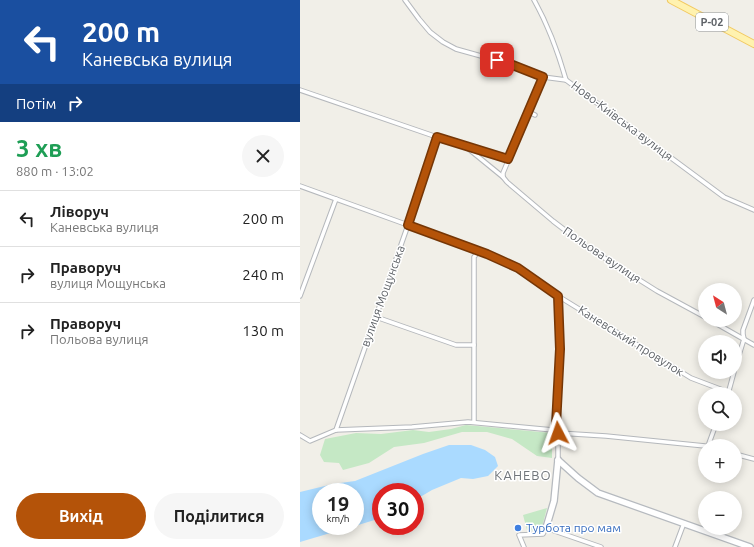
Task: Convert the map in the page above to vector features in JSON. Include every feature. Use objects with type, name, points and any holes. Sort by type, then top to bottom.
[{"type":"main road","name":"Р-02","points":[[671,0],[754,44]]},
{"type":"street","name":"Ново-Київська вулиця","points":[[405,0],[426,28],[443,42],[456,49],[510,64],[543,77],[566,80],[724,197],[754,210]]},
{"type":"street","points":[[534,0],[541,12],[558,52],[566,80]]},
{"type":"street","points":[[503,177],[508,159],[543,77]]},
{"type":"street","points":[[300,90],[437,137],[508,159]]},
{"type":"street","points":[[529,112],[535,115]]},
{"type":"street","name":"вулиця Мощунська","points":[[336,430],[408,225],[437,137]]},
{"type":"street","name":"Польова вулиця","points":[[463,145],[587,248],[698,314]]},
{"type":"street","name":"Каневський провулок","points":[[300,186],[479,251],[518,268],[558,296],[691,378],[713,387]]},
{"type":"street","points":[[300,296],[336,199]]},
{"type":"street","points":[[474,422],[474,257],[479,251]]},
{"type":"street","points":[[524,547],[519,535],[543,534],[554,501],[558,460],[558,433],[556,425],[560,349],[558,296]]},
{"type":"street","points":[[742,345],[744,339],[742,334],[743,330],[754,300]]},
{"type":"street","points":[[376,317],[456,345],[474,345]]},
{"type":"street","points":[[723,327],[754,345]]},
{"type":"street","points":[[300,435],[310,441],[336,430],[412,427],[474,422],[553,430],[558,433],[698,445]]},
{"type":"street","points":[[742,456],[754,459]]},
{"type":"street","points":[[558,460],[598,493],[750,547]]},
{"type":"street","points":[[675,547],[684,523]]},
{"type":"street","points":[[546,528],[601,547]]},
{"type":"green space","points":[[466,425],[552,433],[552,458],[537,456],[512,439],[487,432],[462,432],[424,443],[394,447],[369,463],[343,470],[339,463],[324,462],[320,455],[325,439],[356,433],[381,434],[413,430],[429,432]]},
{"type":"green space","points":[[547,508],[541,531],[527,530],[523,515]]},
{"type":"water","points":[[449,445],[471,445],[485,450],[495,457],[498,466],[488,476],[473,479],[461,478],[424,495],[424,483],[372,483],[372,521],[364,523],[364,483],[340,483],[355,481]]},
{"type":"water","points":[[312,489],[312,535],[324,535],[300,542],[300,492]]},
{"type":"place","name":"Турбота про мам","points":[[518,528]]},
{"type":"district","name":"КАНЕВО","points":[[523,475]]},
{"type":"route","points":[[497,60],[543,77],[508,159],[437,137],[408,225],[487,254],[518,268],[558,296],[560,349],[556,425],[558,433]]}]
